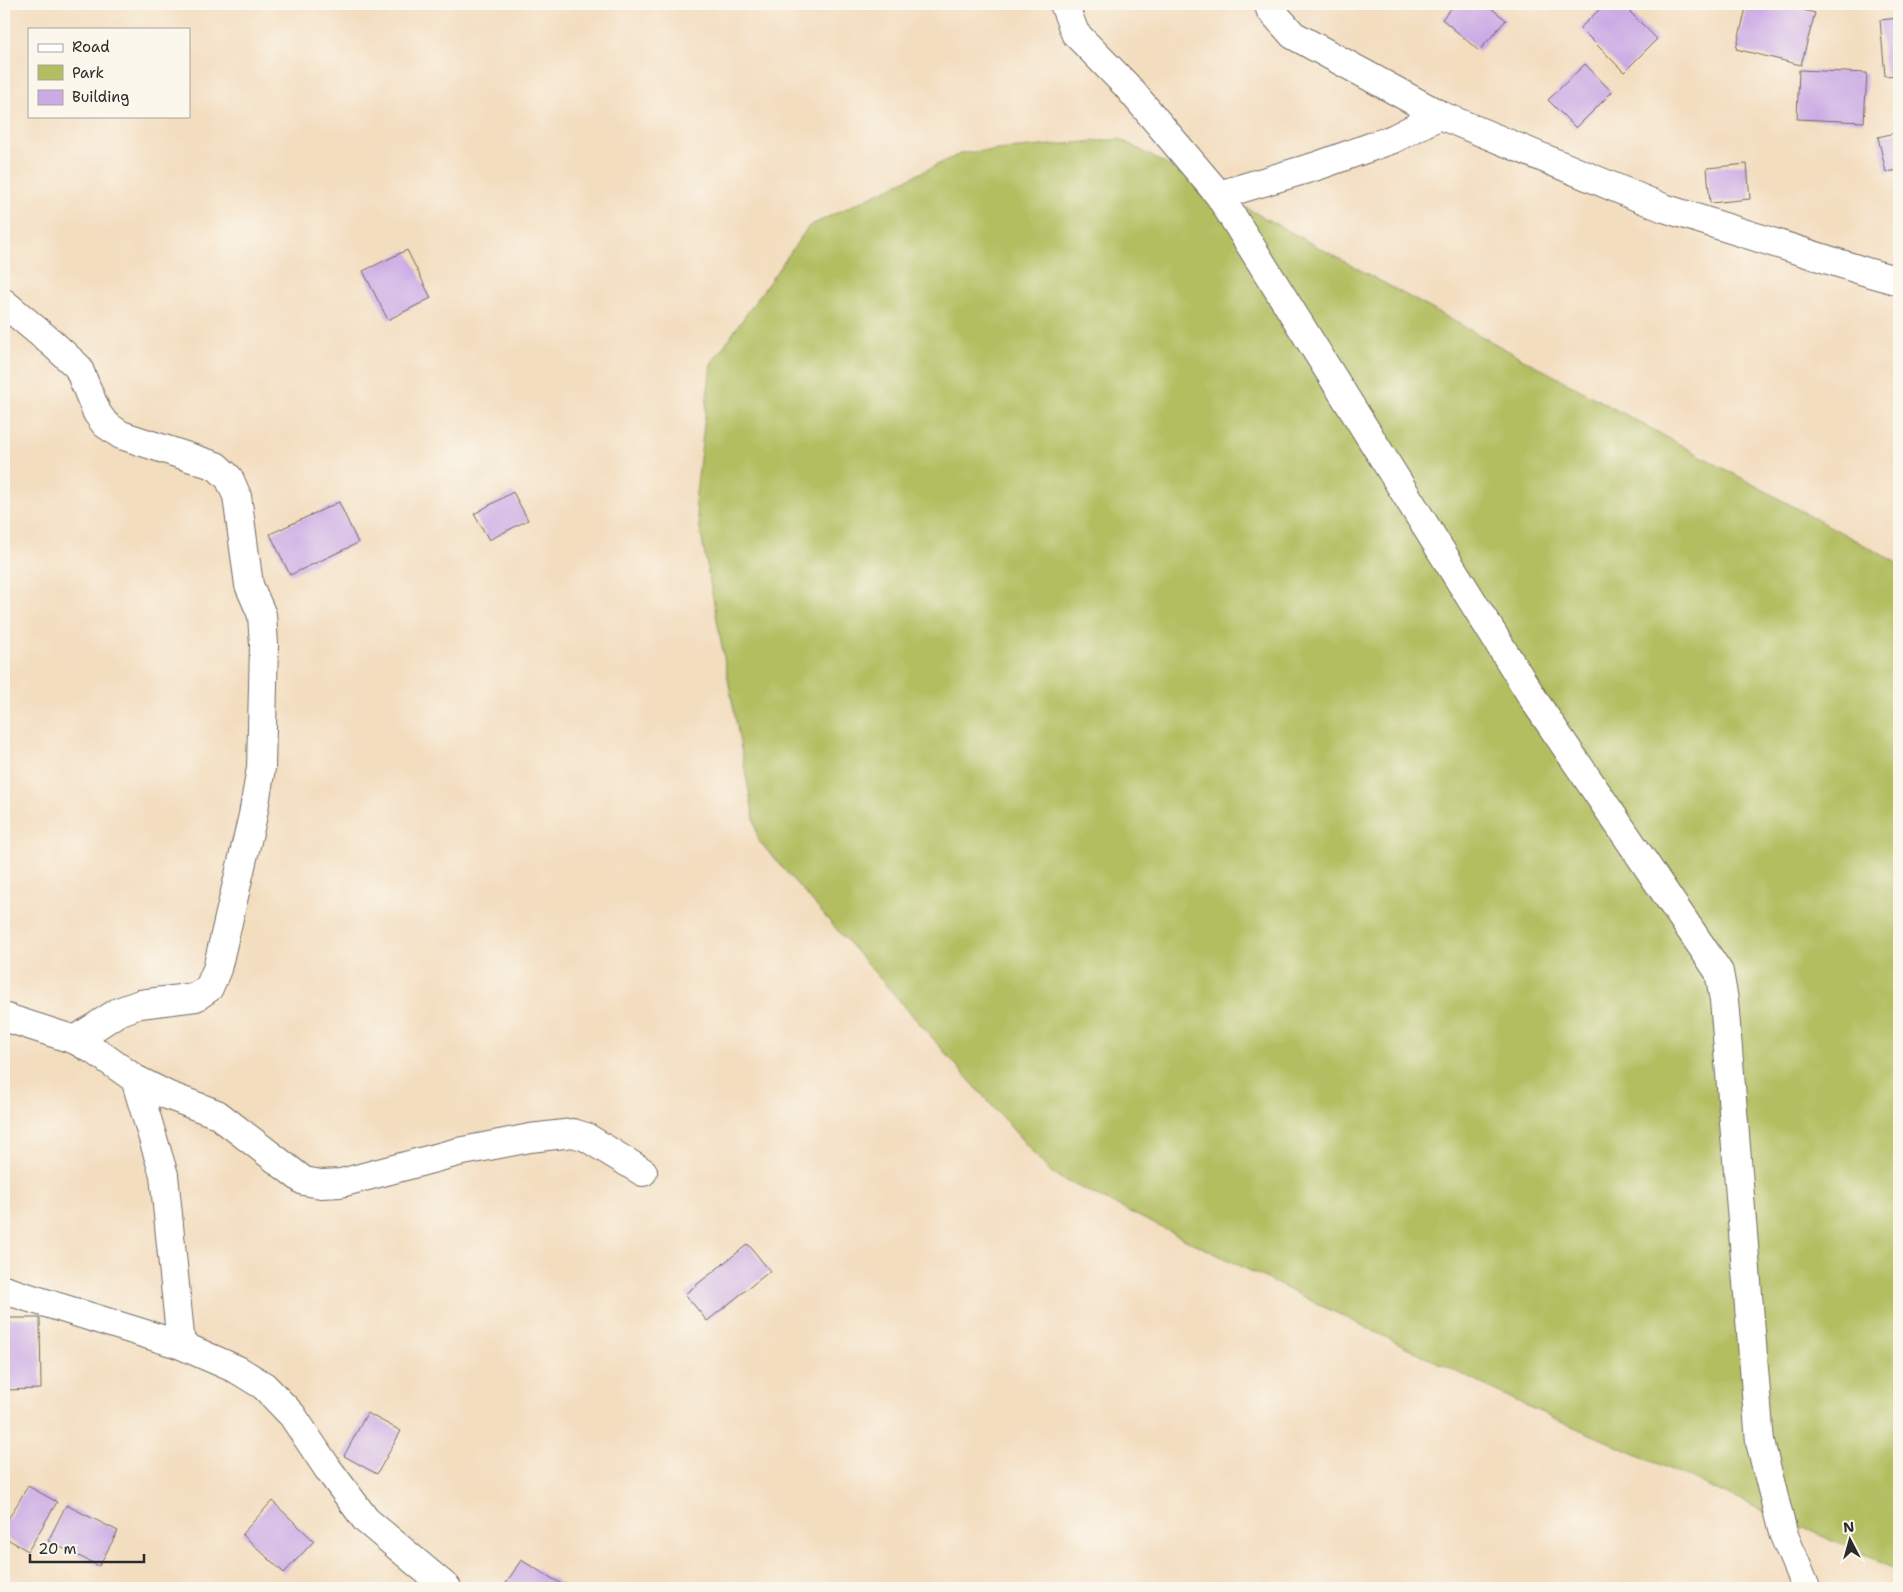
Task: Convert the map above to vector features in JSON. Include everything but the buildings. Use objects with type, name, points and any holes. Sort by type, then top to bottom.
[{"type":"street","points":[[1064,4],[1075,32],[1126,85],[1219,195],[1536,703],[1720,972],[1724,1000],[1760,1442],[1783,1532],[1806,1588]]},
{"type":"street","points":[[1269,4],[1270,9],[1293,35],[1440,115],[1664,208],[1899,281]]},
{"type":"street","points":[[1219,195],[1317,166],[1392,139],[1440,115]]},
{"type":"street","points":[[4,303],[53,344],[78,368],[97,412],[105,424],[121,435],[216,466],[229,478],[237,496],[249,585],[262,615],[264,645],[260,768],[253,815],[217,969],[209,988],[196,997],[140,1004],[118,1012],[74,1040]]},
{"type":"street","points":[[4,1017],[74,1040],[97,1052],[135,1079],[167,1095],[217,1114],[304,1180],[321,1184],[341,1183],[458,1152],[530,1138],[573,1133],[586,1137],[643,1172]]},
{"type":"street","points":[[135,1079],[164,1175],[181,1345]]},
{"type":"street","points":[[4,1290],[181,1345],[238,1370],[264,1386],[292,1415],[328,1469],[366,1520],[447,1588]]},
{"type":"green space","points":[[1120,139],[1899,564],[1899,1570],[1533,1409],[1052,1174],[758,840],[695,502],[711,364],[809,226],[962,153]]}]
